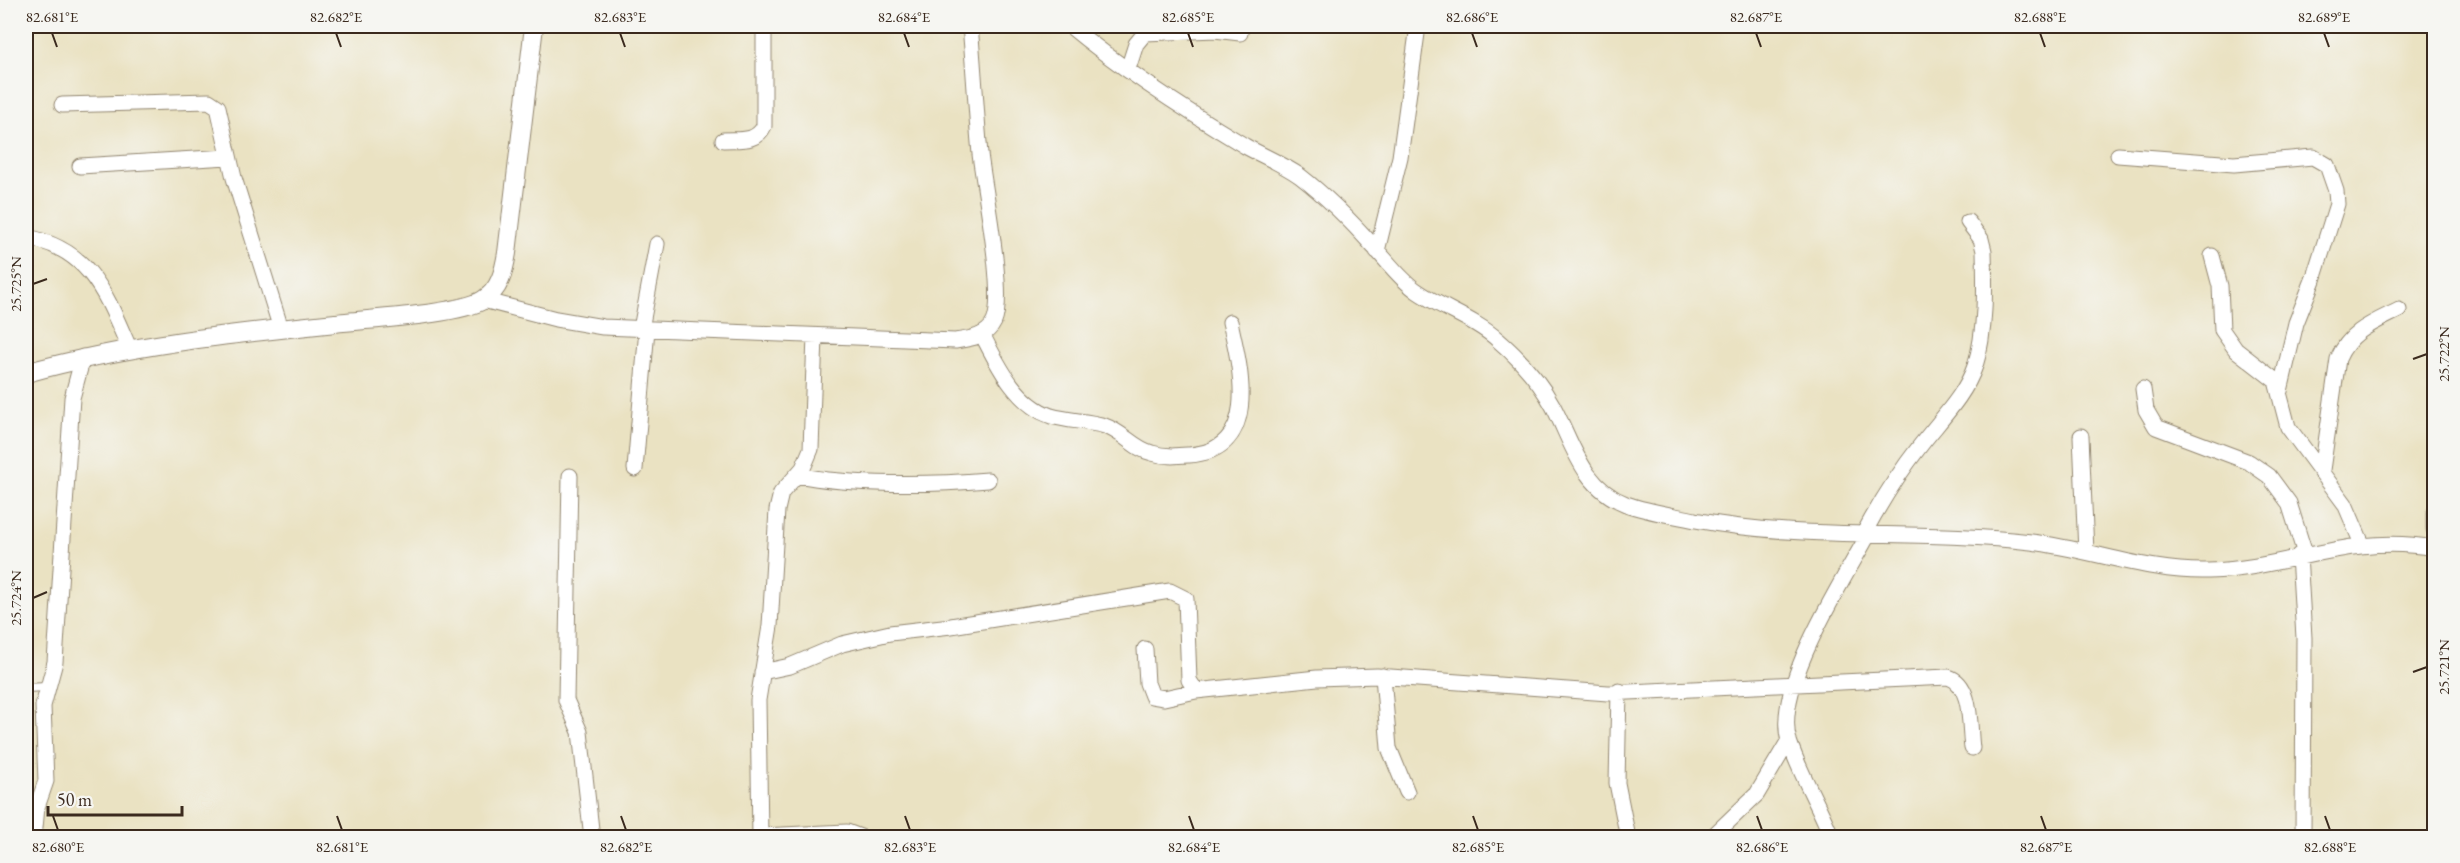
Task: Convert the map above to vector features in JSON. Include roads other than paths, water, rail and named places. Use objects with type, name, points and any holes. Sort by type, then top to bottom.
[{"type":"street","points":[[483,300],[502,277],[507,253],[534,26]]},
{"type":"street","points":[[723,140],[753,138],[764,126],[764,26]]},
{"type":"street","points":[[26,373],[83,357],[281,328],[445,310],[483,300],[556,320],[603,327],[815,336],[955,340],[974,338],[989,331],[995,321],[997,307],[995,260],[980,153],[970,26]]},
{"type":"street","points":[[1070,26],[1128,69],[1247,147],[1295,173],[1323,195],[1400,277],[1417,291],[1495,337],[1517,359],[1552,404],[1582,468],[1592,482],[1610,496],[1648,510],[1725,525],[1777,532],[1971,537],[2032,542],[2122,561],[2189,570],[2248,566],[2362,544],[2388,543],[2434,549]]},
{"type":"street","points":[[1377,251],[1400,157],[1418,26]]},
{"type":"street","points":[[1128,69],[1136,45],[1145,33],[1215,30],[1240,33]]},
{"type":"street","points":[[62,105],[209,101],[218,107],[228,157],[281,328]]},
{"type":"street","points":[[2118,155],[2234,164],[2313,157],[2327,165],[2336,191],[2337,204],[2313,280],[2296,323],[2280,391]]},
{"type":"street","points":[[80,166],[228,157]]},
{"type":"street","points":[[1832,837],[1789,740],[1786,711],[1792,685],[1883,498],[1959,395],[1975,366],[1980,341],[1984,251],[1981,239],[1968,222]]},
{"type":"street","points":[[26,237],[65,249],[79,260],[95,278],[107,298],[129,350]]},
{"type":"street","points":[[635,469],[644,329],[657,244]]},
{"type":"street","points":[[2212,256],[2220,286],[2222,330],[2236,350],[2276,381],[2288,427],[2322,470],[2344,504],[2362,544]]},
{"type":"street","points":[[2322,470],[2338,359],[2344,344],[2358,332],[2399,310]]},
{"type":"street","points":[[982,334],[1011,384],[1034,406],[1049,415],[1105,426],[1118,432],[1138,448],[1168,456],[1214,451],[1228,437],[1239,414],[1242,399],[1241,371],[1230,322]]},
{"type":"street","points":[[815,336],[811,449],[808,461],[781,493],[777,510],[770,626],[758,700],[761,837],[847,832],[863,837]]},
{"type":"street","points":[[34,837],[31,804],[46,781],[43,706],[55,662],[72,398],[83,357]]},
{"type":"street","points":[[2143,389],[2146,410],[2156,427],[2249,462],[2269,476],[2289,502],[2302,555],[2303,837]]},
{"type":"street","points":[[2081,436],[2086,552]]},
{"type":"street","points":[[797,475],[834,480],[957,483],[987,480]]},
{"type":"street","points":[[570,476],[566,700],[580,732],[592,837]]},
{"type":"street","points":[[2434,513],[2434,529]]},
{"type":"street","points":[[762,672],[790,666],[842,644],[890,633],[1170,591],[1186,598],[1189,680],[1196,691]]},
{"type":"street","points":[[1145,649],[1147,683],[1152,696],[1164,698],[1196,691],[1317,678],[1383,676],[1581,692],[1954,679],[1965,693],[1972,748]]},
{"type":"street","points":[[1383,676],[1389,748],[1407,792]]},
{"type":"street","points":[[1619,691],[1617,783],[1628,837]]},
{"type":"street","points":[[1711,837],[1757,794],[1789,740]]},
{"type":"lane","points":[[26,688],[47,687]]}]
